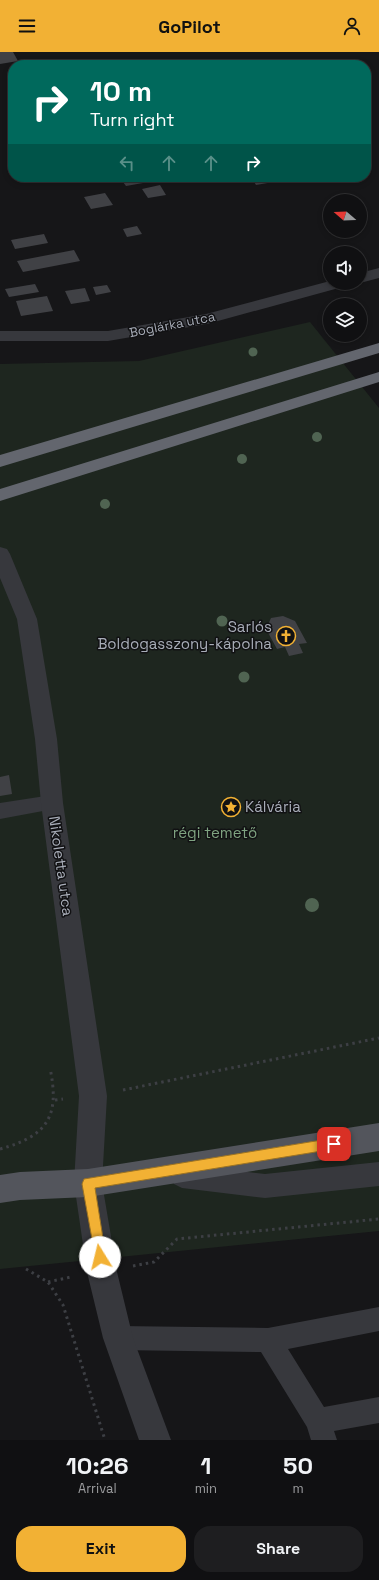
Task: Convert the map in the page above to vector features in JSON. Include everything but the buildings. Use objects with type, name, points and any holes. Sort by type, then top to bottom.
[{"type":"highway","points":[[0,461],[379,348]]},
{"type":"highway","points":[[0,495],[379,377]]},
{"type":"main road","points":[[0,1189],[20,1186],[88,1184],[153,1172],[379,1137]]},
{"type":"street","points":[[367,276],[379,273]]},
{"type":"street","name":"Boglárka utca","points":[[0,336],[108,336],[207,319],[323,288]]},
{"type":"street","name":"Nikoletta utca","points":[[0,554],[27,619],[46,740],[52,803],[93,1096],[88,1184],[102,1272],[118,1338],[155,1440]]},
{"type":"lane","points":[[0,811],[52,803]]},
{"type":"lane","points":[[153,1172],[266,1186],[379,1174]]},
{"type":"lane","points":[[118,1338],[268,1340],[379,1319]]},
{"type":"lane","points":[[268,1340],[321,1431],[379,1410]]},
{"type":"path","points":[[55,1100],[93,1096],[379,1038]]},
{"type":"path","points":[[0,1149],[17,1145],[40,1130],[51,1116],[55,1100],[50,1068]]},
{"type":"path","points":[[48,1282],[154,1262],[177,1240],[379,1219]]},
{"type":"path","points":[[26,1269],[48,1282],[63,1305],[105,1440]]},
{"type":"green space","name":"régi temető","points":[[310,322],[323,338],[323,342],[326,342],[379,408],[379,1231],[0,1269],[0,364],[139,361]]},
{"type":"place","name":"Sarlós Boldogasszony-kápolna","points":[[286,636]]},
{"type":"place","name":"Kálvária","points":[[231,807]]},
{"type":"route","points":[[100,1257],[88,1184],[153,1172],[334,1144]]}]
